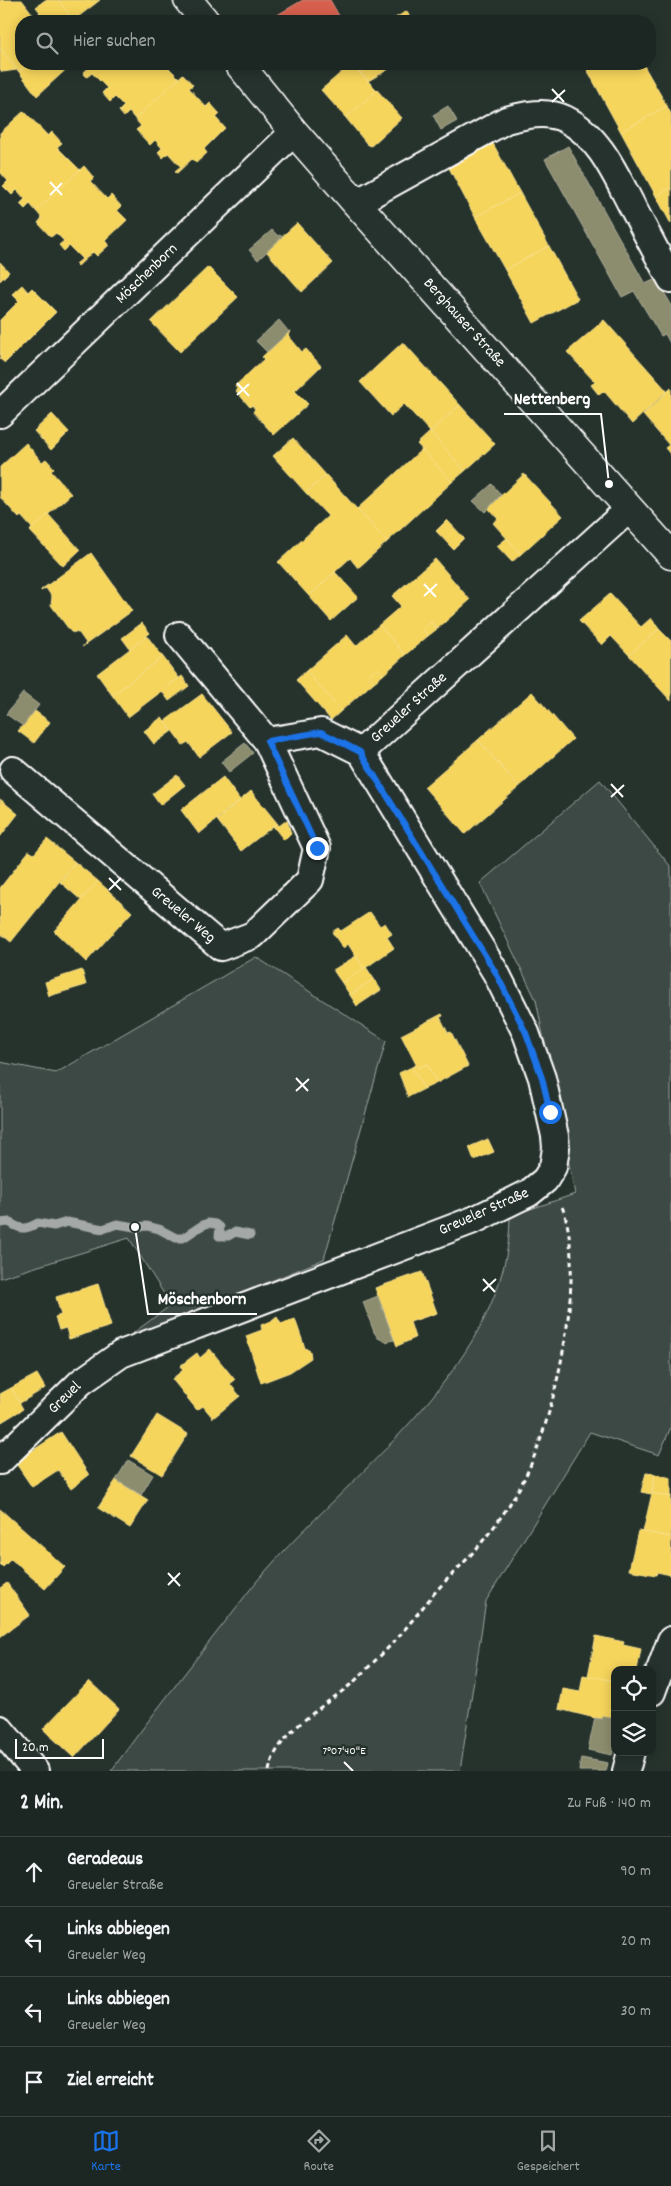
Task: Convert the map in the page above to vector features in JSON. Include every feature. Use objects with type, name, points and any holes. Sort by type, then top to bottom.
[{"type":"street","points":[[188,0],[200,15]]},
{"type":"street","name":"Berghauser Straße","points":[[244,70],[294,132],[356,203],[671,555]]},
{"type":"street","points":[[356,203],[506,120],[524,115],[545,114],[555,116],[582,129],[594,141],[671,279]]},
{"type":"street","name":"Möschenborn","points":[[0,414],[294,132]]},
{"type":"street","name":"Greueler Straße","points":[[138,1347],[476,1218],[530,1193],[549,1175],[556,1157],[555,1136],[542,1078],[526,1033],[496,973],[360,752],[629,509]]},
{"type":"street","name":"Greueler Weg","points":[[13,770],[221,948],[253,936],[310,880],[317,848],[267,741],[179,635]]},
{"type":"street","points":[[267,741],[321,732],[360,752]]},
{"type":"street","name":"Greuel","points":[[0,1461],[81,1382],[121,1354],[138,1347]]},
{"type":"street","points":[[656,1681],[671,1640]]},
{"type":"street","points":[[0,1729],[35,1771]]},
{"type":"street","points":[[626,1771],[630,1756]]},
{"type":"path","points":[[269,1771],[271,1760],[288,1736],[320,1706],[350,1684],[384,1652],[439,1588],[477,1548],[527,1474],[540,1440],[557,1375],[567,1329],[572,1277],[568,1230],[564,1209],[549,1175]]},
{"type":"shaded area","points":[[600,780],[671,867],[671,1427],[659,1455],[590,1432],[486,1601],[460,1771],[111,1771],[258,1580],[306,1528],[385,1450],[423,1408],[457,1364],[485,1317],[503,1268],[510,1216],[575,1194],[536,1000],[480,883]]},
{"type":"shaded area","points":[[256,957],[386,1041],[324,1259],[117,1345],[171,1305],[129,1238],[0,1278],[0,1062],[56,1073]]},
{"type":"building: Wohnen","points":[[0,0],[22,0],[33,15],[15,15],[15,67],[0,48]]},
{"type":"building: Wohnen","points":[[45,0],[58,0],[70,15],[37,15],[40,12],[36,7]]},
{"type":"building: Wohnen","points":[[58,0],[100,0],[80,15],[70,15]]},
{"type":"building: Wohnen","points":[[407,11],[409,15],[400,15]]},
{"type":"building: Wohnen","points":[[0,48],[15,70],[17,70],[2,72],[0,69]]},
{"type":"building: Wohnen","points":[[22,70],[65,70],[37,96],[19,72]]},
{"type":"building: Wohnen","points":[[86,70],[171,70],[179,78],[135,119],[129,112],[124,117],[119,111],[124,106],[115,97],[110,102],[102,93],[107,88],[92,73],[87,77],[83,73]]},
{"type":"building: Wohnen","points":[[344,70],[357,70],[377,90],[346,118],[321,90]]},
{"type":"building: Wohnen","points":[[358,70],[387,70],[368,81]]},
{"type":"building: Wohnen","points":[[587,70],[646,70],[667,106],[621,132]]},
{"type":"building: Wohnen","points":[[183,74],[193,85],[189,88],[206,107],[210,103],[220,114],[216,118],[225,128],[204,149],[207,153],[196,163],[192,159],[177,173],[175,172],[181,167],[168,153],[163,158],[158,152],[162,148],[155,140],[150,145],[136,130],[141,126],[135,119]]},
{"type":"building: Wohnen","points":[[377,90],[402,118],[371,146],[367,144],[346,118]]},
{"type":"building: Wohnen","points":[[667,106],[671,114],[671,187],[656,196],[621,132]]},
{"type":"building: Wohnen","points":[[24,111],[48,136],[52,132],[62,143],[57,147],[80,170],[36,211],[30,204],[25,209],[20,204],[25,199],[17,190],[12,195],[3,186],[8,181],[0,172],[0,133]]},
{"type":"building: Wohnen","points":[[491,140],[520,193],[475,217],[447,164]]},
{"type":"building: Wohnen","points":[[84,166],[94,178],[90,181],[107,199],[111,195],[121,206],[117,210],[127,220],[105,241],[109,245],[97,256],[93,252],[78,266],[76,264],[82,259],[69,246],[64,251],[59,245],[64,241],[56,233],[51,237],[38,223],[42,218],[36,211]]},
{"type":"building: Wohnen","points":[[671,187],[671,224],[656,196]]},
{"type":"building: Wohnen","points":[[520,193],[549,246],[505,270],[475,217]]},
{"type":"building: Wohnen","points":[[297,223],[333,263],[302,292],[266,251]]},
{"type":"building: Wohnen","points":[[549,246],[578,299],[534,323],[505,270]]},
{"type":"building: Wohnen","points":[[0,262],[9,272],[0,281]]},
{"type":"building: Wohnen","points":[[208,267],[238,297],[180,352],[151,322]]},
{"type":"building: Wohnen","points":[[22,285],[28,292],[32,288],[56,312],[5,363],[0,359],[0,320],[19,301],[12,294]]},
{"type":"building: Wohnen","points":[[604,320],[667,391],[632,424],[604,391],[599,395],[591,385],[595,382],[567,352]]},
{"type":"building: Wohnen","points":[[291,330],[288,335],[302,352],[306,349],[321,366],[295,391],[308,404],[274,435],[253,412],[255,409],[252,405],[250,407],[236,391],[238,390],[235,386]]},
{"type":"building: Wohnen","points":[[403,342],[460,405],[430,432],[404,404],[391,416],[360,382]]},
{"type":"building: Wohnen","points":[[671,388],[671,455],[665,448],[669,445],[643,415]]},
{"type":"building: Wohnen","points":[[460,405],[495,444],[465,471],[430,432]]},
{"type":"building: Wohnen","points":[[52,414],[69,432],[51,450],[34,431]]},
{"type":"building: Wohnen","points":[[430,432],[465,471],[452,482],[417,444]]},
{"type":"building: Wohnen","points":[[293,438],[326,475],[306,493],[273,456]]},
{"type":"building: Wohnen","points":[[26,443],[42,462],[46,459],[54,468],[51,471],[71,494],[30,531],[32,528],[21,516],[19,518],[0,497],[0,467]]},
{"type":"building: Wohnen","points":[[422,449],[452,482],[387,542],[357,509]]},
{"type":"building: Wohnen","points":[[524,474],[563,516],[521,554],[493,523],[498,519],[488,508]]},
{"type":"building: Wohnen","points":[[326,475],[387,542],[358,568],[350,558],[309,596],[278,562],[328,516],[306,493]]},
{"type":"building: Wohnen","points":[[48,514],[80,550],[63,566],[30,531]]},
{"type":"building: Wohnen","points":[[447,520],[464,538],[453,549],[436,531]]},
{"type":"building: Wohnen","points":[[507,538],[521,554],[512,562],[497,546]]},
{"type":"building: Wohnen","points":[[91,553],[132,611],[82,647],[86,643],[79,633],[71,632],[51,605],[52,597],[46,588],[41,590]]},
{"type":"building: Wohnen","points":[[435,559],[470,600],[437,629],[431,622],[423,629],[428,636],[405,655],[379,625],[401,606],[392,596]]},
{"type":"building: Wohnen","points":[[335,572],[358,597],[331,621],[309,596]]},
{"type":"building: Wohnen","points":[[610,594],[641,627],[651,618],[659,629],[629,655],[611,636],[602,645],[579,621]]},
{"type":"building: Wohnen","points":[[431,622],[437,629],[428,636],[423,629]]},
{"type":"building: Wohnen","points":[[142,623],[150,633],[130,649],[122,638]]},
{"type":"building: Wohnen","points":[[379,625],[405,655],[383,675],[377,668],[368,675],[374,682],[341,711],[306,671],[347,635],[356,646]]},
{"type":"building: Wohnen","points":[[659,629],[671,641],[671,701],[629,655]]},
{"type":"building: Wohnen","points":[[147,636],[163,657],[112,695],[97,674]]},
{"type":"building: Wohnen","points":[[163,657],[179,678],[128,717],[112,695]]},
{"type":"building: Wohnen","points":[[377,668],[383,675],[374,682],[368,675]]},
{"type":"building: Wohnen","points":[[306,671],[341,711],[331,720],[296,680]]},
{"type":"building: Wohnen","points":[[182,676],[189,686],[169,701],[162,691]]},
{"type":"building: Wohnen","points":[[532,692],[573,739],[519,787],[478,740]]},
{"type":"building: Wohnen","points":[[202,694],[232,732],[199,757],[188,742],[183,745],[165,721]]},
{"type":"building: Wohnen","points":[[35,711],[50,722],[34,743],[18,731]]},
{"type":"building: Wohnen","points":[[162,717],[172,731],[154,744],[144,731]]},
{"type":"building: Wohnen","points":[[478,740],[519,787],[465,834],[424,787]]},
{"type":"building: Wohnen","points":[[177,775],[185,785],[160,805],[152,794]]},
{"type":"building: Wohnen","points":[[223,777],[240,800],[199,834],[181,810]]},
{"type":"building: Wohnen","points":[[251,791],[277,823],[241,851],[217,820]]},
{"type":"building: Wohnen","points":[[0,799],[18,814],[0,837]]},
{"type":"building: Wohnen","points":[[287,820],[291,834],[284,840],[273,826],[277,823],[279,826]]},
{"type":"building: Wohnen","points":[[47,839],[75,862],[11,942],[0,933],[0,888],[29,851],[34,854]]},
{"type":"building: Wohnen","points":[[75,862],[98,881],[81,900],[60,882]]},
{"type":"building: Wohnen","points":[[98,881],[132,912],[86,962],[54,931]]},
{"type":"building: Wohnen","points":[[370,912],[380,926],[385,923],[392,934],[387,937],[394,948],[364,969],[348,944],[343,948],[332,932],[338,928],[341,931]]},
{"type":"building: Wohnen","points":[[356,956],[364,969],[342,983],[333,970]]},
{"type":"building: Wohnen","points":[[366,967],[374,979],[350,995],[342,983]]},
{"type":"building: Wohnen","points":[[82,970],[86,985],[49,996],[45,982]]},
{"type":"building: Wohnen","points":[[374,979],[381,990],[357,1006],[350,995]]},
{"type":"building: Wohnen","points":[[442,1014],[443,1016],[440,1017],[448,1033],[451,1032],[468,1066],[437,1083],[427,1064],[418,1068],[401,1035]]},
{"type":"building: Wohnen","points":[[427,1064],[437,1083],[424,1089],[412,1067],[416,1065],[418,1068]]},
{"type":"building: Wohnen","points":[[412,1067],[424,1089],[408,1097],[399,1073]]},
{"type":"building: Wohnen","points":[[488,1139],[494,1152],[474,1160],[469,1147]]},
{"type":"building: Wohnen","points":[[422,1272],[437,1313],[410,1322],[415,1338],[397,1346],[375,1288]]},
{"type":"building: Wohnen","points":[[98,1284],[111,1326],[69,1339],[66,1328],[59,1330],[55,1317],[61,1315],[56,1297]]},
{"type":"building: Wohnen","points":[[277,1317],[281,1324],[295,1319],[305,1348],[310,1351],[311,1358],[290,1372],[261,1383],[246,1336],[262,1330],[261,1325]]},
{"type":"building: Wohnen","points":[[210,1349],[235,1380],[230,1384],[240,1396],[213,1418],[203,1406],[197,1410],[172,1379],[183,1370],[180,1366],[197,1353],[200,1358]]},
{"type":"building: Wohnen","points":[[37,1374],[45,1388],[20,1403],[11,1388]]},
{"type":"building: Wohnen","points":[[11,1388],[23,1409],[0,1423],[0,1394]]},
{"type":"building: Wohnen","points":[[157,1415],[188,1434],[162,1475],[131,1456]]},
{"type":"building: Wohnen","points":[[61,1432],[89,1475],[71,1489],[58,1470],[32,1487],[15,1462]]},
{"type":"building: Wohnen","points":[[646,1473],[655,1474],[651,1494],[641,1492]]},
{"type":"building: Wohnen","points":[[655,1474],[671,1478],[671,1497],[652,1493]]},
{"type":"building: Wohnen","points":[[116,1480],[148,1500],[130,1528],[98,1508]]},
{"type":"building: Wohnen","points":[[652,1493],[671,1497],[671,1537],[643,1532]]},
{"type":"building: Wohnen","points":[[0,1509],[65,1567],[45,1589],[11,1559],[3,1567],[0,1564]]},
{"type":"building: Wohnen","points":[[638,1531],[671,1537],[671,1575],[657,1572],[656,1575],[629,1570]]},
{"type":"building: Wohnen","points":[[7,1583],[30,1615],[0,1637],[0,1588]]},
{"type":"building: Wohnen","points":[[596,1636],[624,1642],[623,1645],[641,1649],[638,1666],[611,1666],[611,1680],[588,1676]]},
{"type":"building: Wohnen","points":[[583,1675],[611,1680],[611,1718],[603,1716],[602,1719],[595,1718],[559,1709],[563,1689],[580,1692]]},
{"type":"building: Wohnen","points":[[89,1681],[119,1709],[74,1758],[43,1729]]},
{"type":"building: Handel","points":[[303,0],[330,0],[339,15],[277,15]]},
{"type":"building: Industrie","points":[[448,106],[457,121],[441,130],[433,115]]},
{"type":"building: Industrie","points":[[568,146],[645,284],[656,279],[671,304],[671,345],[665,334],[661,336],[634,291],[622,297],[545,159]]},
{"type":"building: Industrie","points":[[272,230],[282,237],[258,260],[249,250]]},
{"type":"building: Industrie","points":[[279,320],[289,332],[267,352],[256,341]]},
{"type":"building: Industrie","points":[[492,484],[501,495],[485,512],[473,501]]},
{"type":"building: Industrie","points":[[23,693],[39,705],[23,726],[6,714]]},
{"type":"building: Industrie","points":[[245,743],[253,753],[229,772],[221,762]]},
{"type":"building: Industrie","points":[[378,1296],[394,1340],[386,1342],[378,1338],[363,1302]]},
{"type":"building: Industrie","points":[[128,1460],[153,1475],[141,1495],[116,1480]]},
{"type":"building: Industrie","points":[[603,1716],[611,1718],[611,1755],[588,1750],[595,1718],[602,1719]]},
{"type":"building: Industrie","points":[[581,1758],[608,1763],[606,1771],[579,1771]]},
{"type":"waterway","name":"Möschenborn","points":[[0,1223],[9,1222],[23,1228],[38,1223],[54,1226],[67,1222],[103,1229],[117,1224],[135,1227],[147,1226],[159,1229],[176,1238],[183,1238],[208,1223],[220,1227],[219,1236],[228,1236],[235,1232],[250,1235]]},
{"type":"place","name":"Nettenberg","points":[[609,484]]},
{"type":"place","name":"Möschenborn","points":[[135,1227]]},
{"type":"route","points":[[317,848],[267,741],[321,732],[360,752],[496,973],[526,1033],[542,1078],[550,1112]]}]
